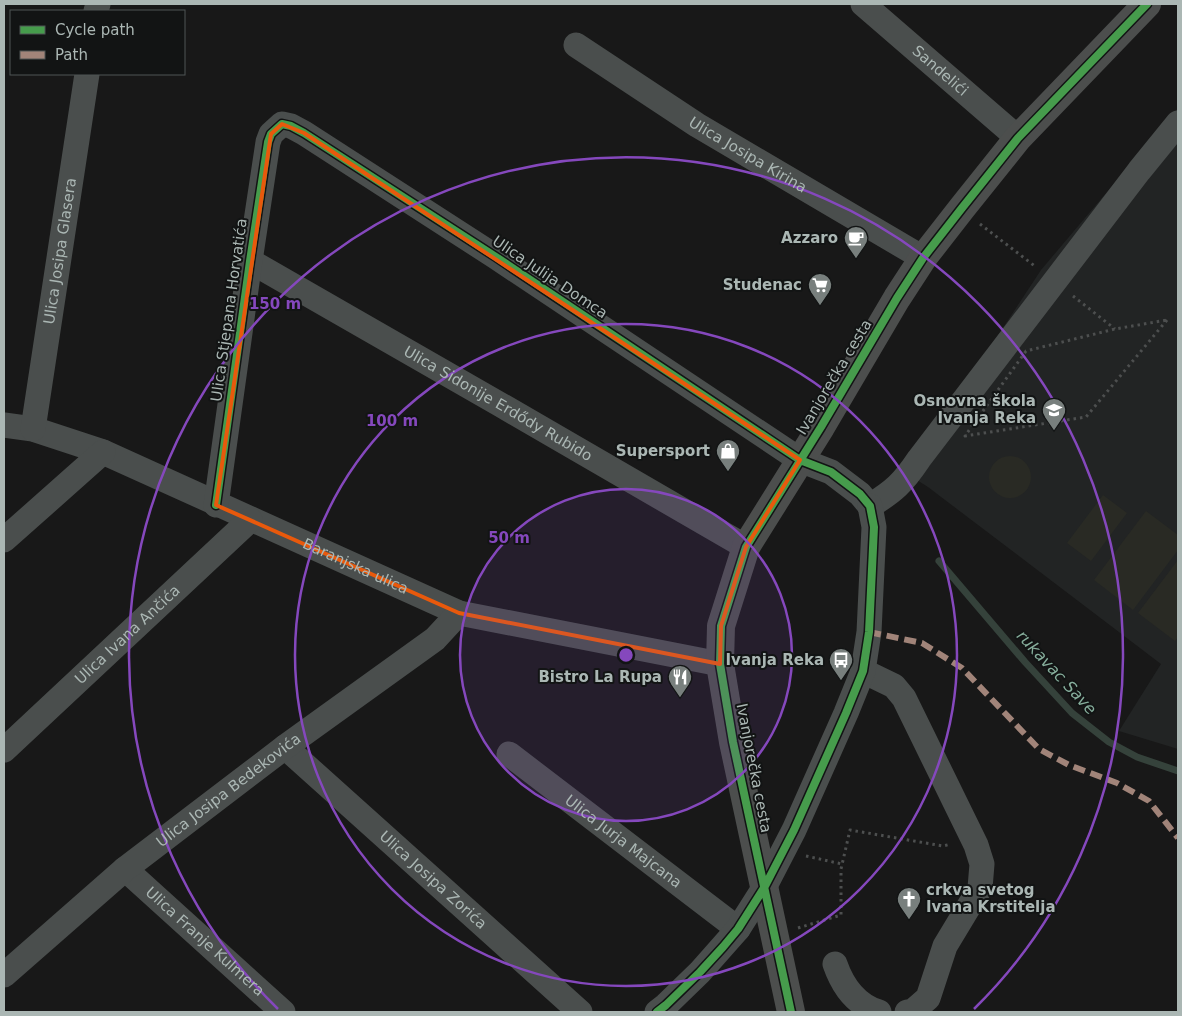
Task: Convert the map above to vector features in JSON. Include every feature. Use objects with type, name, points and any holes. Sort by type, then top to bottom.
[{"type":"main road","name":"Ivanjorečka cesta","points":[[791,1012],[733,742],[720,664],[721,626],[746,548],[923,258],[1018,138],[1147,4]]},
{"type":"street","name":"Sandelići","points":[[863,4],[1018,138]]},
{"type":"street","name":"Ulica Josipa Kirina","points":[[576,45],[697,125],[923,258]]},
{"type":"street","name":"Ulica Josipa Glasera","points":[[33,429],[87,75]]},
{"type":"street","points":[[657,1012],[700,972],[738,929],[764,888],[794,830],[846,713],[863,671],[870,632],[874,528],[870,506],[891,493],[909,474],[1133,179],[1178,123]]},
{"type":"street","name":"Ulica Julija Domca","points":[[282,124],[291,126],[304,133],[488,252],[800,460],[831,472],[860,494],[870,506]]},
{"type":"street","name":"Ulica Stjepana Horvatića","points":[[216,505],[268,142],[271,134],[282,124]]},
{"type":"street","name":"Ulica Sidonije Erdődy Rubido","points":[[250,261],[501,404],[746,548]]},
{"type":"street","name":"Baranjska ulica","points":[[4,425],[33,429],[103,452],[216,505],[459,613],[720,664]]},
{"type":"street","points":[[4,540],[103,452]]},
{"type":"street","name":"Ulica Ivana Ančića","points":[[4,750],[250,520]]},
{"type":"street","name":"Ulica Josipa Bedekovića","points":[[4,975],[125,870],[285,747],[435,639],[459,613]]},
{"type":"street","points":[[863,671],[894,686],[904,698],[976,845],[982,864],[980,888],[945,946],[928,998],[913,1011],[907,1012]]},
{"type":"street","name":"Ulica Josipa Zorića","points":[[285,747],[580,1012]]},
{"type":"street","name":"Ulica Jurja Majcana","points":[[509,754],[738,929]]},
{"type":"street","name":"Ulica Franje Kulmera","points":[[125,870],[283,1012]]},
{"type":"street","points":[[835,964],[841,981],[853,997],[863,1005],[879,1012]]},
{"type":"path","points":[[991,232],[1040,270]]},
{"type":"path","points":[[1070,294],[1114,329],[1167,320],[1086,417],[965,436],[1026,351],[1114,329]]},
{"type":"path","points":[[790,931],[841,915],[842,864],[850,830],[943,846],[957,842]]},
{"type":"path","points":[[802,855],[842,864]]},
{"type":"highlighted area","points":[[282,124],[304,133],[800,460],[746,547],[721,626],[720,664],[459,613],[216,505],[271,134]]},
{"type":"shaded area","name":"Osnovna škola Ivanja Reka","points":[[1178,108],[1178,749],[1119,731],[1161,664],[928,487],[901,470],[960,393],[1041,270]]},
{"type":"shaded area","points":[[1006,456],[1014,456],[1025,462],[1031,477],[1025,492],[1014,498],[1006,498],[995,492],[989,481],[989,473],[995,462]]},
{"type":"shaded area","points":[[1103,495],[1127,513],[1091,561],[1067,543]]},
{"type":"shaded area","points":[[1146,511],[1178,535],[1178,550],[1133,610],[1094,580]]},
{"type":"shaded area","points":[[1178,560],[1178,637],[1175,641],[1138,613]]},
{"type":"waterway","name":"rukavac Save","points":[[939,561],[1025,662],[1072,713],[1109,742],[1137,757],[1178,771]]},
{"type":"marked path","points":[[869,632],[922,643],[962,668],[1039,749],[1069,765],[1117,783],[1149,801],[1178,838]]},
{"type":"cycle path","points":[[791,1012],[733,742],[720,664],[721,626],[746,547],[923,258],[1018,138],[1147,4]]},
{"type":"cycle path","points":[[216,505],[268,142],[271,134],[282,124],[291,126],[304,133],[496,257],[800,460],[831,472],[860,494],[870,506],[874,527],[869,632],[863,671],[794,830],[764,888],[738,929],[723,947],[700,972],[657,1012]]},
{"type":"place","name":"Azzaro","points":[[856,259]]},
{"type":"place","name":"Studenac","points":[[820,306]]},
{"type":"place","name":"Osnovna škola Ivanja Reka","points":[[1054,431]]},
{"type":"place","name":"Supersport","points":[[728,472]]},
{"type":"place","name":"Ivanja Reka","points":[[841,681]]},
{"type":"place","name":"Bistro La Rupa","points":[[680,698]]},
{"type":"place","name":"crkva svetog Ivana Krstitelja","points":[[909,920]]}]
